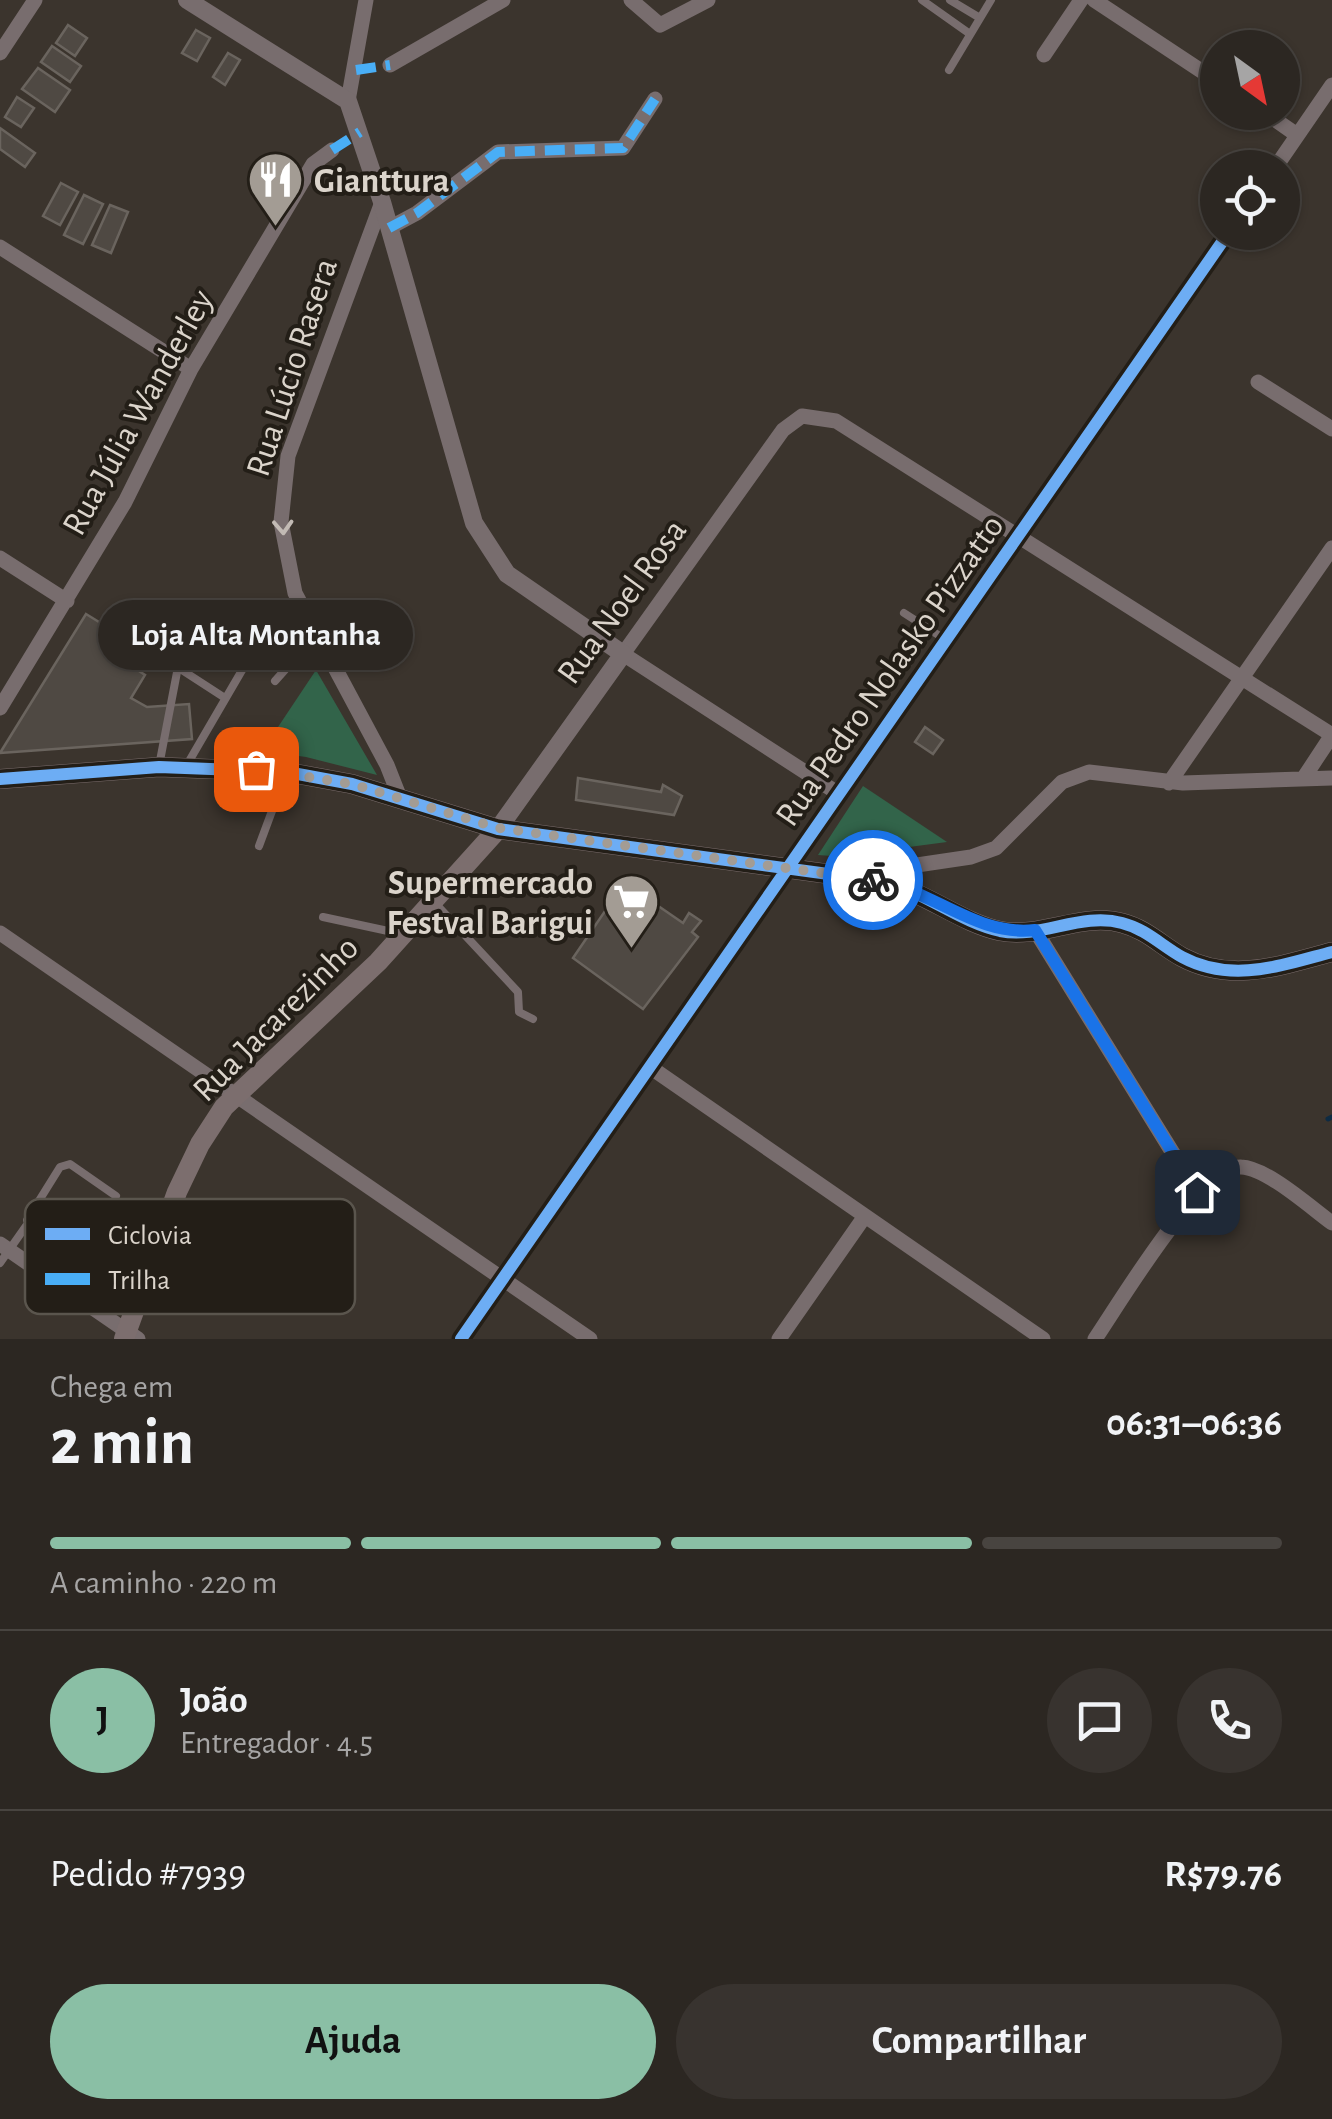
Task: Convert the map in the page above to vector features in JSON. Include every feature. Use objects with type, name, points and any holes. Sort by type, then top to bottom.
[{"type":"main road","points":[[0,779],[186,767],[287,772],[400,798],[498,828],[880,881],[921,893],[1002,931],[1110,920],[1138,928],[1200,965],[1238,972],[1332,952]]},
{"type":"main road","name":"Rua Jacarezinho","points":[[176,1199],[212,1124],[235,1095],[405,934],[498,828]]},
{"type":"street","points":[[187,0],[348,101]]},
{"type":"street","points":[[366,0],[348,101],[382,202],[465,500],[483,540],[508,574],[528,591],[839,794]]},
{"type":"street","points":[[390,65],[503,0]]},
{"type":"street","points":[[631,0],[660,26],[708,0]]},
{"type":"street","points":[[1044,54],[1081,0]]},
{"type":"street","points":[[1094,0],[1200,70]]},
{"type":"street","points":[[0,53],[31,2]]},
{"type":"street","points":[[1287,150],[1332,85]]},
{"type":"street","points":[[389,228],[417,213],[498,152],[623,148],[655,99]]},
{"type":"street","points":[[1290,130],[1297,135]]},
{"type":"street","name":"Rua Júlia Wanderley","points":[[0,708],[125,502],[191,370],[313,164],[332,150]]},
{"type":"street","name":"Rua Lúcio Rasera","points":[[382,202],[293,443],[284,476],[282,522],[288,574],[316,636],[387,765],[400,798]]},
{"type":"street","points":[[0,247],[191,370]]},
{"type":"street","name":"Rua Pedro Nolasko Pizzatto","points":[[461,1339],[1217,250]]},
{"type":"street","points":[[1258,382],[1332,430]]},
{"type":"street","name":"Rua Noel Rosa","points":[[498,828],[783,430],[802,416],[836,421],[1018,537]]},
{"type":"street","points":[[1018,537],[1332,735],[1303,779]]},
{"type":"street","points":[[1169,782],[1332,548]]},
{"type":"street","points":[[0,558],[66,601]]},
{"type":"street","points":[[880,881],[916,865],[971,857],[996,848],[1062,782],[1075,776],[1100,771],[1169,782],[1332,778]]},
{"type":"street","points":[[1035,930],[1197,1192]]},
{"type":"street","points":[[0,933],[590,1339]]},
{"type":"street","points":[[650,1067],[1043,1339]]},
{"type":"street","points":[[1095,1339],[1197,1192],[1231,1167],[1261,1172],[1332,1222]]},
{"type":"street","points":[[779,1339],[865,1216]]},
{"type":"street","points":[[3,1252],[25,1264]]},
{"type":"street","points":[[99,1314],[130,1337]]},
{"type":"lane","points":[[922,0],[970,34]]},
{"type":"lane","points":[[950,0],[980,18]]},
{"type":"lane","points":[[948,70],[990,0]]},
{"type":"lane","points":[[904,613],[946,640]]},
{"type":"lane","points":[[114,626],[225,698]]},
{"type":"lane","points":[[186,767],[266,629]]},
{"type":"lane","points":[[275,681],[316,636]]},
{"type":"lane","points":[[159,768],[178,668]]},
{"type":"lane","points":[[260,846],[287,772]]},
{"type":"lane","points":[[434,902],[518,992],[519,1012],[533,1019]]},
{"type":"lane","points":[[323,917],[405,934]]},
{"type":"lane","points":[[40,1199],[65,1163],[116,1196]]},
{"type":"lane","points":[[3,1252],[25,1227]]},
{"type":"green space","points":[[316,670],[377,775],[306,757],[262,751]]},
{"type":"green space","points":[[863,786],[947,842],[894,849],[873,859],[818,855]]},
{"type":"building","points":[[68,25],[87,38],[75,56],[56,43]]},
{"type":"building","points":[[196,30],[210,38],[197,61],[182,53]]},
{"type":"building","points":[[52,46],[81,66],[70,82],[41,62]]},
{"type":"building","points":[[228,53],[240,60],[225,85],[213,77]]},
{"type":"building","points":[[38,68],[70,90],[55,112],[22,89]]},
{"type":"building","points":[[17,97],[34,108],[21,127],[5,117]]},
{"type":"building","points":[[0,128],[35,153],[25,167],[0,149]]},
{"type":"building","points":[[61,183],[78,192],[60,225],[43,216]]},
{"type":"building","points":[[84,195],[103,204],[83,244],[64,235]]},
{"type":"building","points":[[110,205],[128,212],[111,253],[92,245]]},
{"type":"building","points":[[86,614],[133,643],[122,660],[145,675],[131,698],[147,707],[189,704],[192,739],[0,753]]},
{"type":"building","points":[[925,727],[943,740],[933,754],[915,742]]},
{"type":"building","points":[[578,778],[661,792],[663,785],[682,796],[674,815],[576,800]]},
{"type":"building","name":"Supermercado Festval Barigui","points":[[616,895],[648,899],[683,923],[689,913],[701,921],[692,932],[698,937],[643,1009],[573,958]]},
{"type":"waterway","points":[[1328,1119],[1332,1117]]},
{"type":"marked path","points":[[356,70],[390,65]]},
{"type":"marked path","points":[[389,228],[417,213],[498,152],[623,148],[655,99]]},
{"type":"marked path","points":[[332,150],[360,132]]},
{"type":"cycle path","points":[[461,1339],[1217,250]]},
{"type":"cycle path","points":[[0,779],[159,767],[287,772],[352,784],[498,829],[880,881],[1000,931],[1031,932],[1091,921],[1122,923],[1146,933],[1182,957],[1220,969],[1257,970],[1332,952]]},
{"type":"way so far","points":[[256,769],[352,784],[498,828],[873,880]]},
{"type":"place","name":"Gianttura","points":[[275,229]]},
{"type":"place","name":"Loja Alta Montanha","points":[[256,769]]},
{"type":"place","name":"Supermercado Festval Barigui","points":[[632,951]]},
{"type":"route","points":[[873,880],[921,893],[985,926],[1002,931],[1035,930],[1197,1192]]}]
